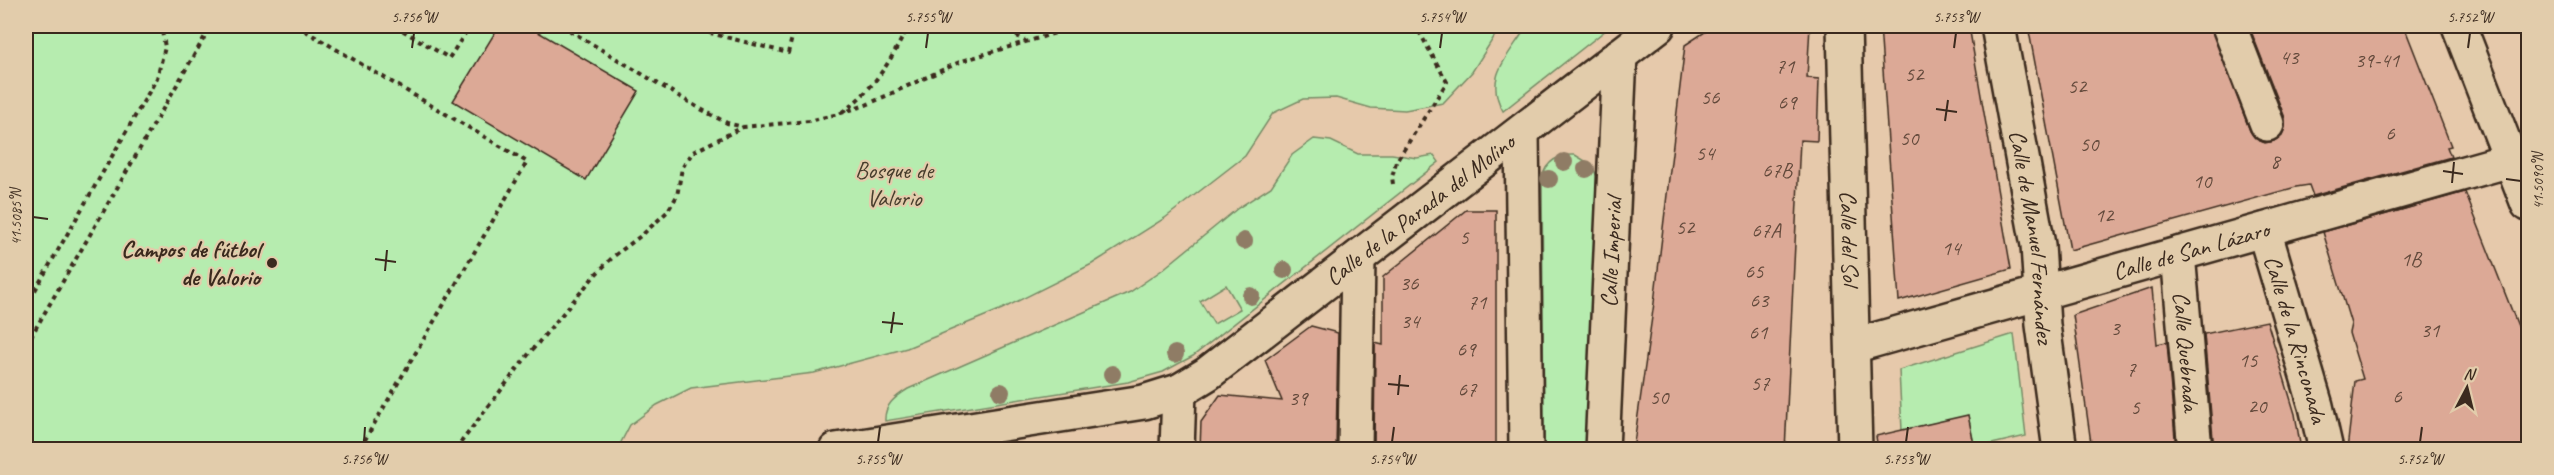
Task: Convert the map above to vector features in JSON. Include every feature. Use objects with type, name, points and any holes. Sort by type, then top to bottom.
[{"type":"street","name":"Calle de la Parada del Molino","points":[[836,450],[1144,402],[1179,391],[1207,374],[1658,26]]},
{"type":"street","name":"Calle del Sol","points":[[1844,26],[1855,450]]},
{"type":"street","name":"Calle de Manuel Fernández","points":[[1998,26],[2038,245],[2043,325],[2060,450]]},
{"type":"street","points":[[2229,26],[2267,124]]},
{"type":"street","points":[[2459,26],[2520,157],[2529,204]]},
{"type":"street","name":"Calle Imperial","points":[[1602,450],[1620,55]]},
{"type":"street","points":[[1522,132],[1526,450]]},
{"type":"street","name":"Calle de San Lázaro","points":[[1853,346],[2520,157]]},
{"type":"street","name":"Calle de la Rinconada","points":[[2264,230],[2316,406],[2326,450]]},
{"type":"street","name":"Calle Quebrada","points":[[2178,254],[2195,450]]},
{"type":"street","points":[[1355,450],[1358,258]]},
{"type":"street","points":[[1176,450],[1179,391]]},
{"type":"path","points":[[26,306],[157,78],[165,47],[161,26]]},
{"type":"path","points":[[26,345],[211,26]]},
{"type":"path","points":[[297,26],[526,162],[358,450]]},
{"type":"path","points":[[395,26],[449,58],[470,26]]},
{"type":"path","points":[[457,26],[466,31]]},
{"type":"path","points":[[562,26],[704,111],[727,123],[743,127],[809,121],[838,114],[866,105],[934,72],[1079,26]]},
{"type":"path","points":[[683,26],[788,53],[795,26]]},
{"type":"path","points":[[838,114],[860,97],[876,78],[891,58],[908,26]]},
{"type":"path","points":[[1001,26],[1026,42]]},
{"type":"path","points":[[1396,162],[1447,82],[1416,26]]},
{"type":"path","points":[[455,450],[521,362],[596,274],[667,212],[677,196],[682,168],[693,152],[743,127]]},
{"type":"green space","name":"Bosque de Valorio","points":[[26,26],[1501,26],[1472,72],[1443,103],[1405,110],[1371,108],[1336,98],[1303,99],[1273,113],[1245,156],[1165,218],[1092,264],[1002,309],[907,348],[814,373],[691,388],[657,405],[630,425],[617,450],[26,449]]},
{"type":"green space","points":[[1527,26],[1611,26],[1503,111],[1498,99],[1497,77],[1506,57]]},
{"type":"green space","points":[[1314,139],[1331,141],[1358,154],[1392,154],[1417,158],[1434,155],[1439,162],[1193,356],[1163,372],[1128,382],[885,421],[888,406],[908,389],[1130,292],[1162,270],[1238,208],[1271,187],[1292,155]],"holes":[[[1226,285],[1240,309],[1214,324],[1200,301]]]},
{"type":"green space","points":[[1575,155],[1592,165],[1597,177],[1585,449],[1544,449],[1542,178],[1547,167],[1554,160]]},
{"type":"green space","points":[[2014,334],[2026,436],[1975,448],[1968,416],[1902,430],[1899,370]]},
{"type":"building","points":[[499,26],[528,26],[639,91],[586,180],[453,101]]},
{"type":"building","points":[[1714,26],[1810,26],[1807,78],[1819,79],[1817,141],[1800,140],[1785,450],[1633,450],[1654,303],[1685,45]]},
{"type":"building","points":[[1880,26],[1969,26],[2011,269],[1899,301]]},
{"type":"building","points":[[2028,26],[2211,26],[2250,131],[2256,139],[2265,143],[2274,141],[2282,135],[2285,118],[2249,26],[2404,26],[2451,146],[2447,147],[2451,157],[2313,196],[2309,185],[2296,187],[2070,250]]},
{"type":"building","points":[[2465,192],[2529,354],[2529,450],[2347,450],[2355,381],[2363,379],[2349,333],[2351,324],[2323,232]]},
{"type":"building","points":[[1466,210],[1496,210],[1496,450],[1374,450],[1375,343],[1383,345],[1383,277]]},
{"type":"building","points":[[2152,288],[2157,344],[2167,342],[2176,450],[2092,450],[2073,315]]},
{"type":"building","points":[[2267,321],[2295,414],[2301,450],[2214,450],[2204,334]]},
{"type":"building","points":[[1311,326],[1338,333],[1336,450],[1200,450],[1201,422],[1220,395],[1282,401],[1265,360]]},
{"type":"building","points":[[1968,415],[1975,450],[1878,450],[1876,436]]},
{"type":"place","name":"Campos de fútbol de Valorio","points":[[272,263]]}]
